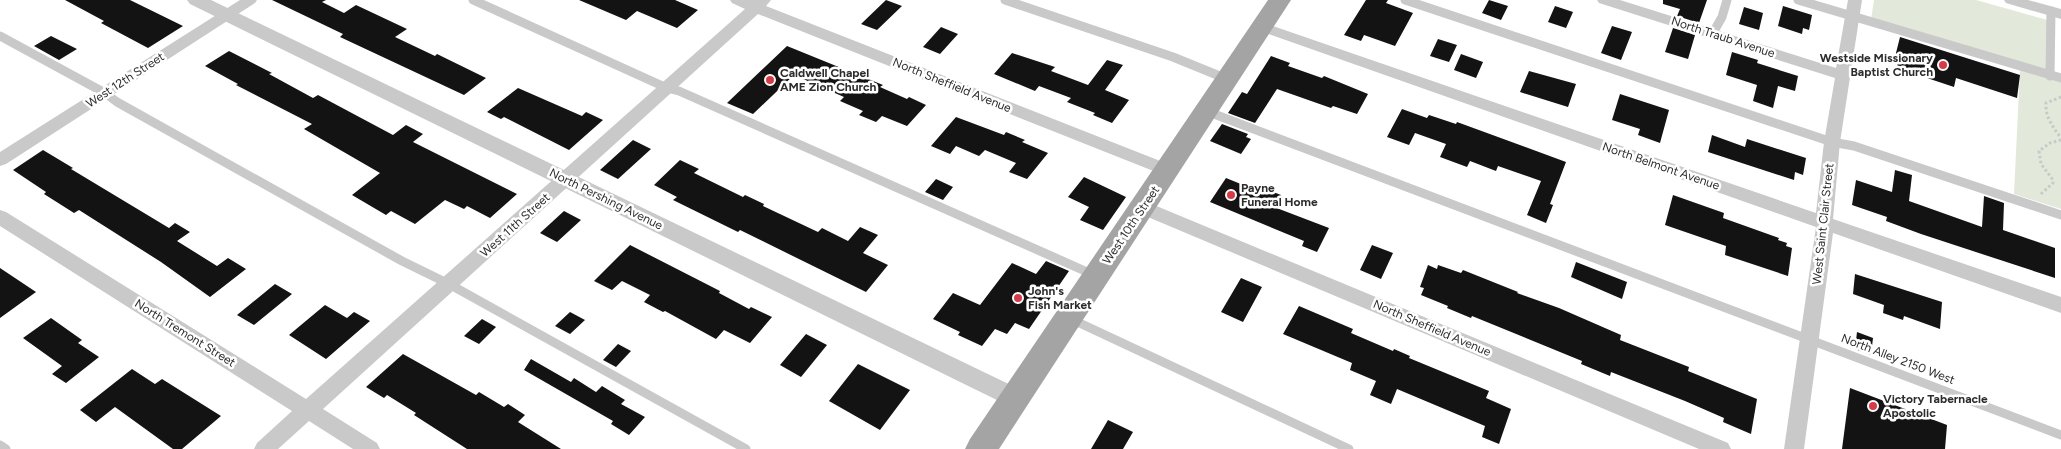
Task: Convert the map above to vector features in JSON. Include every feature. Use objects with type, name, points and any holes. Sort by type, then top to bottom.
[{"type":"main road","name":"West 10th Street","points":[[981,449],[1262,27],[1278,0]]},
{"type":"street","name":"North Pershing Avenue","points":[[196,0],[1015,398]]},
{"type":"street","name":"West 12th Street","points":[[0,160],[250,0]]},
{"type":"street","name":"North Sheffield Avenue","points":[[737,0],[760,4],[1167,170]]},
{"type":"street","name":"North Traub Avenue","points":[[1604,0],[1842,75]]},
{"type":"street","points":[[2011,0],[2056,12]]},
{"type":"street","name":"West 11th Street","points":[[264,449],[760,4]]},
{"type":"street","name":"West Saint Clair Street","points":[[1794,449],[1825,223],[1832,142],[1854,9]]},
{"type":"street","name":"North Belmont Avenue","points":[[1262,27],[2061,305]]},
{"type":"street","name":"North Sheffield Avenue","points":[[1142,207],[1721,449]]},
{"type":"street","name":"North Tremont Street","points":[[0,217],[370,449]]},
{"type":"lane","points":[[473,0],[667,88],[686,94],[1096,276]]},
{"type":"lane","points":[[1005,0],[1173,58],[1227,79]]},
{"type":"lane","points":[[1405,0],[1832,142],[1854,146],[2061,215]]},
{"type":"lane","points":[[1713,33],[1722,17],[1727,0]]},
{"type":"lane","points":[[1798,0],[1854,9],[2050,76],[2061,78]]},
{"type":"lane","points":[[2050,76],[2056,12]]},
{"type":"lane","points":[[0,36],[105,93],[117,102],[402,261],[449,284],[746,449]]},
{"type":"lane","name":"North Alley 2150 West","points":[[1206,111],[2061,435]]},
{"type":"lane","points":[[1068,318],[1349,449]]},
{"type":"lane","points":[[0,445],[6,449]]},
{"type":"path","points":[[2030,205],[2053,183],[2053,180],[2041,164],[2039,150],[2061,139],[2045,109],[2046,103],[2061,97]]},
{"type":"shaded area","points":[[1874,0],[1976,0],[2047,20],[2047,70],[1871,20]]},
{"type":"shaded area","points":[[2020,70],[2061,82],[2061,209],[2014,194]]},
{"type":"building","points":[[65,0],[130,0],[183,26],[148,48],[101,23],[104,21]]},
{"type":"building","points":[[272,0],[326,0],[322,2],[344,13],[356,5],[407,29],[395,37],[435,56],[437,54],[486,78],[464,95],[340,37],[343,34]]},
{"type":"building","points":[[579,0],[675,0],[698,10],[677,28],[637,11],[626,20]]},
{"type":"building","points":[[886,0],[902,6],[877,30],[861,24]]},
{"type":"building","points":[[1366,0],[1388,0],[1386,3],[1413,13],[1395,46],[1364,35],[1361,41],[1344,35]]},
{"type":"building","points":[[1489,0],[1508,6],[1501,20],[1482,13]]},
{"type":"building","points":[[1663,0],[1707,0],[1699,23],[1677,16],[1680,9],[1663,4]]},
{"type":"building","points":[[1555,6],[1573,12],[1566,28],[1548,22]]},
{"type":"building","points":[[1783,6],[1812,15],[1809,30],[1803,28],[1802,34],[1778,26]]},
{"type":"building","points":[[1744,7],[1763,13],[1759,30],[1739,24]]},
{"type":"building","points":[[1612,26],[1632,32],[1621,60],[1601,53]]},
{"type":"building","points":[[941,27],[958,34],[940,54],[923,47]]},
{"type":"building","points":[[1673,28],[1695,35],[1688,59],[1665,52]]},
{"type":"building","points":[[51,36],[77,49],[59,60],[34,46]]},
{"type":"building","name":"Westside Missionary Baptist Church","points":[[1900,37],[2020,75],[2017,98],[1956,78],[1954,87],[1897,68],[1898,62],[1894,61]]},
{"type":"building","points":[[1438,39],[1457,45],[1449,62],[1430,56]]},
{"type":"building","points":[[787,46],[883,85],[880,87],[907,99],[909,97],[926,105],[907,126],[882,116],[876,122],[859,115],[863,111],[840,101],[844,97],[794,75],[753,114],[727,103]]},
{"type":"building","points":[[229,51],[272,73],[269,74],[313,98],[318,95],[393,135],[406,125],[423,134],[413,142],[517,194],[490,218],[467,206],[464,209],[445,200],[415,224],[391,211],[386,215],[352,195],[380,173],[304,129],[312,124],[236,85],[238,84],[205,66]]},
{"type":"building","points":[[1732,52],[1758,60],[1757,63],[1798,76],[1795,91],[1778,86],[1773,108],[1753,101],[1757,85],[1726,75]]},
{"type":"building","points":[[1012,53],[1055,67],[1051,71],[1088,85],[1107,60],[1123,65],[1105,90],[1129,100],[1112,123],[1093,115],[1095,113],[1067,102],[1071,98],[1039,86],[1035,91],[994,74]]},
{"type":"building","points":[[1461,54],[1483,62],[1476,78],[1454,70]]},
{"type":"building","points":[[1271,56],[1290,63],[1288,66],[1322,78],[1324,76],[1368,94],[1357,114],[1333,106],[1331,108],[1277,89],[1255,123],[1228,113],[1242,92],[1247,94]]},
{"type":"building","points":[[1529,71],[1576,84],[1568,107],[1520,92]]},
{"type":"building","points":[[518,88],[582,116],[586,112],[603,120],[569,150],[504,117],[501,119],[487,112]]},
{"type":"building","points":[[1620,94],[1669,110],[1660,143],[1638,135],[1640,129],[1612,120]]},
{"type":"building","points":[[1402,109],[1427,118],[1429,115],[1456,124],[1457,122],[1566,162],[1550,204],[1553,205],[1546,223],[1527,215],[1541,181],[1498,166],[1496,171],[1470,161],[1467,167],[1440,157],[1446,144],[1415,133],[1409,145],[1387,137]]},
{"type":"building","points":[[956,117],[1004,135],[1006,132],[1025,140],[1022,142],[1048,153],[1027,179],[1009,172],[1016,163],[985,150],[979,156],[956,146],[950,154],[931,146]]},
{"type":"building","points":[[1222,124],[1248,134],[1246,137],[1251,139],[1241,154],[1210,141]]},
{"type":"building","points":[[1712,135],[1745,147],[1747,139],[1806,158],[1803,175],[1795,172],[1794,180],[1708,152]]},
{"type":"building","points":[[633,140],[651,149],[618,179],[600,170]]},
{"type":"building","points":[[43,150],[169,228],[175,223],[190,232],[177,241],[217,266],[228,258],[246,269],[210,297],[161,262],[79,210],[74,213],[44,194],[46,192],[13,170]]},
{"type":"building","points":[[680,160],[699,169],[694,173],[743,197],[745,195],[764,204],[763,206],[818,232],[822,228],[848,241],[860,227],[878,235],[863,253],[888,265],[866,292],[740,230],[738,232],[673,200],[677,197],[654,185]]},
{"type":"building","points":[[1895,170],[1912,175],[1909,201],[1982,227],[1984,196],[2004,203],[2003,230],[2055,248],[2055,278],[1921,234],[1886,221],[1887,217],[1852,205],[1856,180],[1892,192]]},
{"type":"building","points":[[1084,177],[1126,197],[1103,230],[1080,220],[1089,207],[1068,197]]},
{"type":"building","points":[[1226,178],[1258,191],[1260,187],[1281,195],[1274,207],[1329,228],[1317,252],[1302,246],[1304,241],[1210,202]]},
{"type":"building","points":[[936,179],[953,187],[943,200],[925,192]]},
{"type":"building","points":[[1673,195],[1724,213],[1723,218],[1779,238],[1778,240],[1787,243],[1786,246],[1792,248],[1788,276],[1725,255],[1726,246],[1665,225]]},
{"type":"building","points":[[564,211],[581,220],[557,242],[540,233]]},
{"type":"building","points":[[630,245],[720,291],[719,293],[749,309],[751,307],[772,317],[750,343],[724,330],[716,339],[665,311],[663,312],[644,302],[650,295],[622,281],[612,290],[594,281]]},
{"type":"building","points":[[1372,245],[1393,253],[1381,279],[1360,270]]},
{"type":"building","name":"John's Fish Market","points":[[1046,261],[1069,271],[1029,329],[1015,323],[1007,334],[995,329],[982,346],[958,335],[960,332],[933,319],[953,293],[980,305],[1012,263],[1036,274]]},
{"type":"building","points":[[1576,262],[1627,282],[1622,299],[1571,277]]},
{"type":"building","points":[[1428,265],[1437,269],[1438,265],[1461,273],[1463,270],[1517,293],[1559,308],[1621,335],[1620,340],[1689,367],[1688,371],[1757,399],[1751,434],[1723,422],[1724,418],[1685,401],[1611,372],[1610,376],[1581,364],[1582,361],[1472,316],[1471,318],[1421,295],[1424,288],[1420,287]]},
{"type":"building","points":[[0,268],[36,292],[0,318]]},
{"type":"building","points":[[1855,274],[1942,302],[1940,329],[1904,316],[1903,320],[1883,313],[1884,305],[1853,294]]},
{"type":"building","points":[[1241,278],[1262,287],[1243,322],[1221,312]]},
{"type":"building","points":[[275,284],[292,294],[254,325],[237,315]]},
{"type":"building","points":[[325,305],[347,318],[354,312],[370,321],[326,359],[289,335]]},
{"type":"building","points":[[1299,306],[1353,329],[1351,333],[1393,351],[1394,349],[1410,356],[1409,358],[1489,391],[1486,398],[1511,409],[1499,444],[1482,437],[1485,426],[1397,389],[1391,404],[1370,395],[1376,381],[1350,370],[1352,363],[1283,334]]},
{"type":"building","points":[[570,312],[585,320],[570,334],[555,326]]},
{"type":"building","points":[[51,318],[82,340],[78,343],[99,357],[66,383],[52,374],[62,366],[23,338]]},
{"type":"building","points":[[482,319],[496,327],[479,344],[464,336]]},
{"type":"building","points":[[1857,332],[1873,338],[1871,355],[1855,349]]},
{"type":"building","points":[[806,334],[827,345],[801,377],[780,365]]},
{"type":"building","points":[[618,344],[631,351],[616,367],[603,360]]},
{"type":"building","points":[[403,354],[476,395],[479,392],[504,407],[508,404],[525,415],[518,422],[561,449],[467,449],[387,395],[384,398],[366,387]]},
{"type":"building","points":[[531,359],[571,382],[574,378],[596,392],[602,386],[625,400],[621,404],[645,417],[629,435],[611,424],[613,421],[524,370]]},
{"type":"building","points":[[858,364],[910,390],[880,430],[829,401]]},
{"type":"building","points":[[132,369],[155,384],[162,379],[221,416],[182,449],[173,449],[115,407],[96,422],[80,410]]},
{"type":"building","name":"Victory Tabernacle Apostolic","points":[[1850,388],[1947,425],[1945,449],[1842,449]]},
{"type":"building","points":[[1108,420],[1133,432],[1123,449],[1091,449]]},
{"type":"place","name":"Westside Missionary Baptist Church","points":[[1943,65]]},
{"type":"place","name":"Caldwell Chapel AME Zion Church","points":[[770,80]]},
{"type":"place","name":"Payne Funeral Home","points":[[1231,195]]},
{"type":"place","name":"John's Fish Market","points":[[1018,298]]},
{"type":"place","name":"Victory Tabernacle Apostolic","points":[[1873,406]]}]
